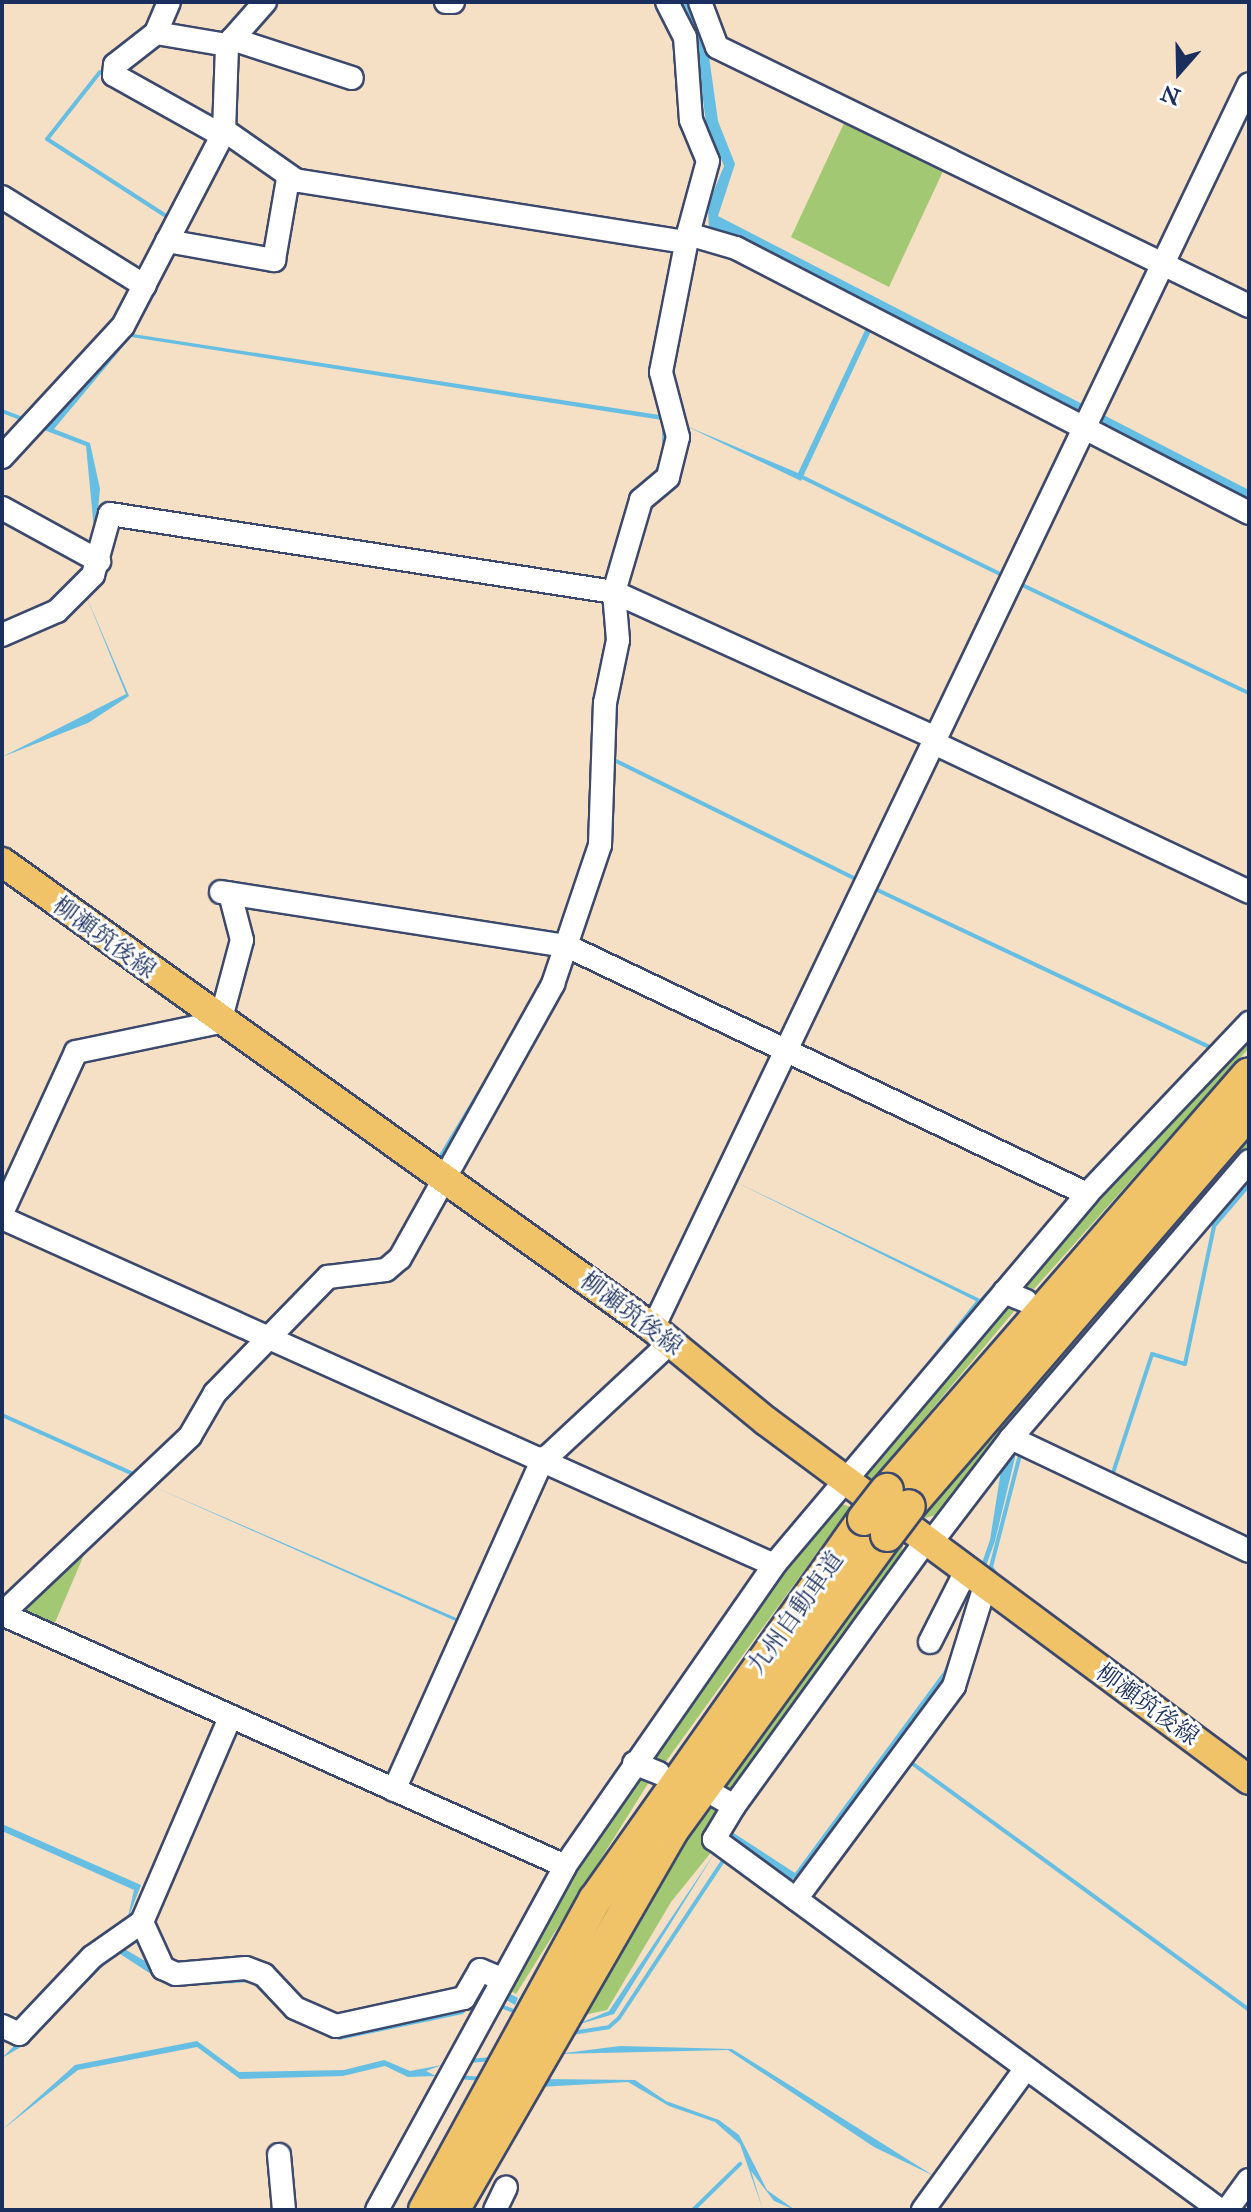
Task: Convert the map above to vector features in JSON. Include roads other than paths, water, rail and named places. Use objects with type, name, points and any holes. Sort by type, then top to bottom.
[{"type":"highway","name":"九州自動車道","points":[[425,2210],[497,2100],[700,1743],[1249,1074]]},
{"type":"highway","name":"九州自動車道","points":[[898,1498],[1249,1112]]},
{"type":"highway","name":"九州自動車道","points":[[453,2210],[497,2100]]},
{"type":"main road","name":"柳瀬筑後線","points":[[2,862],[437,1180],[662,1335],[843,1479],[1249,1780]]},
{"type":"street","points":[[169,2],[156,33],[115,65],[114,75],[224,133],[297,181]]},
{"type":"street","points":[[446,2],[453,2]]},
{"type":"street","points":[[565,1866],[2,1614],[190,1436],[215,1393],[273,1339],[328,1277],[386,1270],[400,1258],[437,1180],[553,984],[600,845],[605,703],[618,640],[614,592],[641,500],[668,477],[678,437],[661,372],[687,238],[708,161],[691,120],[685,37],[667,2]]},
{"type":"street","points":[[700,2],[717,47],[1249,306]]},
{"type":"street","points":[[2,457],[123,326],[224,133],[230,42],[270,3]]},
{"type":"street","points":[[156,33],[230,42],[352,78]]},
{"type":"street","points":[[394,1790],[544,1459],[662,1335],[788,1049],[1249,84]]},
{"type":"street","points":[[167,241],[274,260],[288,179],[687,238],[736,248],[1249,513]]},
{"type":"street","points":[[2,197],[145,286]]},
{"type":"street","points":[[2,508],[99,561]]},
{"type":"street","points":[[2,635],[57,611],[99,561],[110,514],[614,592],[935,740],[1249,892]]},
{"type":"street","points":[[774,1565],[2,1216],[76,1052],[220,1022],[242,940],[226,893],[567,946],[1087,1194]]},
{"type":"street","points":[[377,2210],[565,1866],[774,1565],[843,1479],[1087,1194],[1249,1023]]},
{"type":"street","points":[[1220,2210],[714,1839],[725,1801],[928,1542],[1017,1441],[1092,1328],[1249,1161]]},
{"type":"street","points":[[1004,1292],[1026,1301]]},
{"type":"street","points":[[1017,1441],[1249,1551]]},
{"type":"street","points":[[796,1899],[954,1686],[975,1579]]},
{"type":"street","points":[[930,1642],[975,1579]]},
{"type":"street","points":[[2,2026],[19,2034],[92,1957],[142,1922],[230,1718]]},
{"type":"street","points":[[634,1763],[659,1773]]},
{"type":"street","points":[[142,1922],[163,1968],[176,1974],[246,1968],[264,1975],[295,2008],[336,2026],[464,1998],[480,1970],[501,1979]]},
{"type":"street","points":[[923,2210],[1026,2068]]},
{"type":"street","points":[[279,2155],[284,2210]]},
{"type":"street","points":[[1227,2210],[1249,2180]]},
{"type":"street","points":[[495,2210],[506,2187]]},
{"type":"water","points":[[682,2],[694,2],[707,42],[718,121],[735,164],[718,216],[1249,490],[1249,507],[709,233],[708,205],[724,166],[706,123],[695,37]]},
{"type":"water","points":[[172,250],[158,289],[133,334],[666,416],[666,450],[659,471],[651,479],[662,455],[662,420],[131,337],[54,429],[90,443],[100,489],[95,540],[86,446],[44,430],[128,335]]},
{"type":"water","points":[[867,326],[872,329],[801,481],[684,425],[798,473]]},
{"type":"water","points":[[85,593],[129,696],[88,723],[2,757],[126,694]]},
{"type":"water","points":[[734,1181],[980,1299],[1071,1196],[849,1461],[976,1301]]},
{"type":"water","points":[[1017,1449],[995,1541],[946,1676],[798,1877],[788,1881],[728,1842],[729,1830],[795,1873],[944,1671],[990,1540],[1002,1464]]},
{"type":"water","points":[[152,1486],[461,1620],[460,1623]]},
{"type":"water","points":[[2,1824],[141,1885],[127,1921],[134,1890],[2,1831]]},
{"type":"water","points":[[716,1851],[614,2014],[573,2026],[609,2011]]},
{"type":"water","points":[[140,1936],[155,1970],[252,1976],[291,2012],[405,2021],[480,1978],[518,1998],[515,2005],[484,1987],[463,2014],[339,2040],[286,2016],[251,1982],[171,1987],[117,1952],[26,2044],[2,2058],[100,1960],[123,1948],[145,1961],[134,1938]]},
{"type":"water","points":[[197,2041],[239,2072],[344,2070],[384,2060],[410,2071],[442,2065],[426,2071],[436,2076],[408,2077],[385,2066],[343,2076],[240,2079],[197,2047],[78,2070],[2,2130],[75,2065]]},
{"type":"water","points":[[620,2046],[732,2049],[934,2176],[874,2147],[728,2050],[557,2054]]},
{"type":"water","points":[[542,2079],[635,2080],[666,2101],[719,2120],[739,2135],[767,2190],[795,2210],[774,2201],[751,2171],[763,2210],[740,2144],[715,2122],[669,2106],[628,2082],[539,2087]]},
{"type":"waterway","points":[[100,72],[47,139],[169,218]]},
{"type":"waterway","points":[[2,411],[26,420]]},
{"type":"waterway","points":[[800,476],[1006,577]]},
{"type":"waterway","points":[[1018,583],[1249,693]]},
{"type":"waterway","points":[[614,760],[860,881]]},
{"type":"waterway","points":[[871,887],[1209,1047]]},
{"type":"waterway","points":[[439,1159],[502,1054]]},
{"type":"waterway","points":[[1112,1476],[1152,1354],[1185,1364],[1214,1226],[1249,1185]]},
{"type":"waterway","points":[[2,1415],[138,1476]]},
{"type":"waterway","points":[[996,1574],[991,1567],[1021,1451]]},
{"type":"waterway","points":[[711,1525],[774,1553]]},
{"type":"waterway","points":[[909,1761],[1249,2010]]},
{"type":"waterway","points":[[572,2033],[609,2027],[619,2018],[725,1858]]},
{"type":"waterway","points":[[498,2005],[519,2013]]},
{"type":"waterway","points":[[469,2061],[492,2059]]},
{"type":"waterway","points":[[457,2077],[484,2079]]},
{"type":"waterway","points":[[693,2210],[740,2164]]}]
